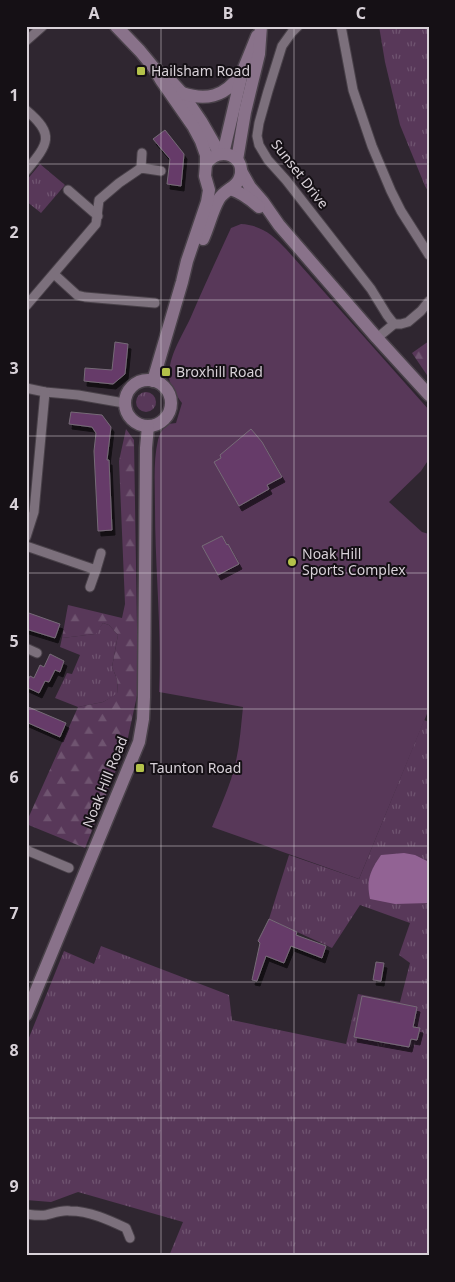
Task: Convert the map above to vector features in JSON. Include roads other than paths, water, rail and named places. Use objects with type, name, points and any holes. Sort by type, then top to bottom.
[{"type":"street","points":[[26,41],[43,26]]},
{"type":"street","points":[[116,26],[154,68],[193,126],[206,155],[205,176],[209,190],[207,202],[187,261],[153,381]]},
{"type":"street","points":[[222,154],[242,73],[261,26]]},
{"type":"street","points":[[182,282],[194,262],[220,198],[238,183],[240,177],[239,165],[245,112],[258,54],[261,26]]},
{"type":"street","name":"Sunset Drive","points":[[298,26],[282,46],[259,123],[257,136],[259,145],[268,160],[320,222],[371,289],[394,324]]},
{"type":"street","points":[[341,26],[353,90],[372,146],[401,211],[429,256]]},
{"type":"street","points":[[154,68],[171,81],[182,93],[222,154]]},
{"type":"street","points":[[182,93],[193,97],[205,98],[216,95],[226,90],[242,73]]},
{"type":"street","points":[[26,110],[43,126],[46,135],[43,151],[26,171]]},
{"type":"street","points":[[141,168],[142,153]]},
{"type":"street","points":[[206,164],[214,156],[222,154],[232,156],[239,165],[250,187],[279,225],[429,395]]},
{"type":"street","points":[[26,306],[96,224],[99,200],[141,168],[161,171]]},
{"type":"street","points":[[207,181],[216,189],[229,189],[243,194],[279,225]]},
{"type":"street","points":[[68,190],[98,216]]},
{"type":"street","points":[[54,274],[77,295],[155,303]]},
{"type":"street","points":[[377,338],[394,324],[408,322],[429,301]]},
{"type":"street","points":[[141,381],[153,381],[160,384],[165,388],[170,397],[170,409],[166,417],[153,426],[142,426],[134,422],[128,416],[124,403],[132,387],[141,381]]},
{"type":"street","points":[[26,388],[124,403]]},
{"type":"street","points":[[26,537],[34,512],[45,392]]},
{"type":"street","name":"Noak Hill Road","points":[[26,1015],[139,742],[143,720],[144,697],[146,458],[148,426]]},
{"type":"street","points":[[26,546],[96,570]]},
{"type":"street","points":[[90,588],[101,553]]},
{"type":"street","points":[[26,648],[37,653]]},
{"type":"street","points":[[26,850],[69,868]]},
{"type":"street","points":[[26,1214],[41,1215],[69,1210],[81,1212],[106,1218],[126,1228],[130,1238]]},
{"type":"place","name":"Hailsham Road","points":[[141,71]]},
{"type":"place","name":"Broxhill Road","points":[[166,372]]},
{"type":"place","name":"Noak Hill Sports Complex","points":[[292,562]]},
{"type":"place","name":"Taunton Road","points":[[140,768]]}]
